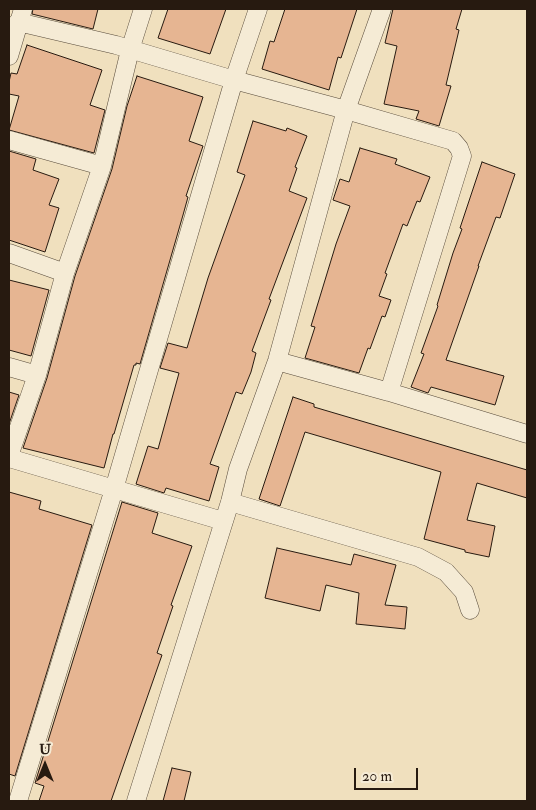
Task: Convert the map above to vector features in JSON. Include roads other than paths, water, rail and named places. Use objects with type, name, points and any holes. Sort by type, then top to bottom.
[{"type":"street","points":[[143,9],[130,50],[102,166],[65,273],[37,375],[9,457],[223,522]]},
{"type":"street","points":[[18,801],[114,489],[234,80],[258,9]]},
{"type":"street","points":[[136,801],[230,502],[238,469],[277,361],[346,110],[382,9]]},
{"type":"street","points":[[9,56],[21,15],[130,50],[453,141],[459,148],[462,156],[389,392]]},
{"type":"street","points":[[9,140],[102,166]]},
{"type":"street","points":[[9,252],[65,273]]},
{"type":"street","points":[[277,361],[389,392],[527,434]]},
{"type":"street","points":[[9,367],[37,375]]},
{"type":"street","points":[[230,502],[418,557],[446,572],[464,592],[470,610]]}]
